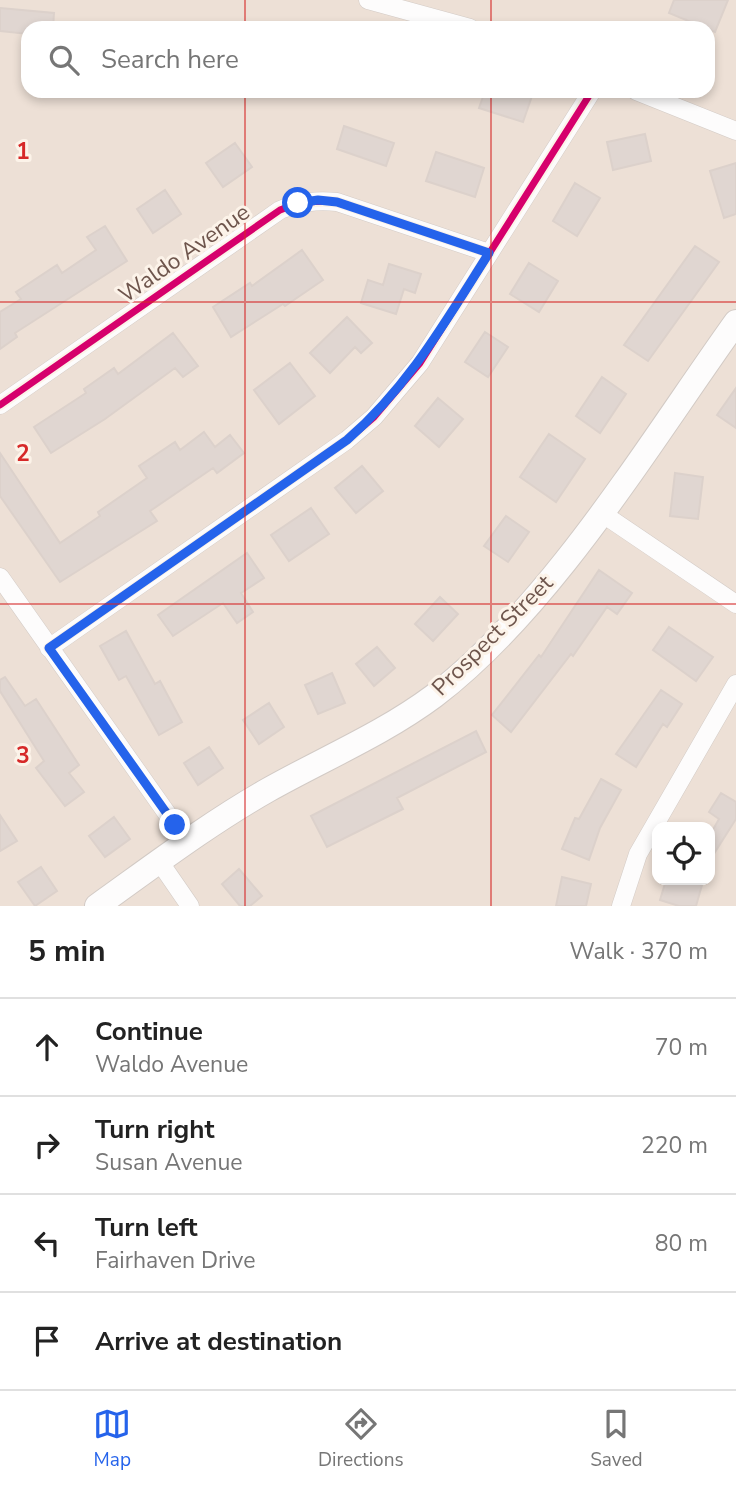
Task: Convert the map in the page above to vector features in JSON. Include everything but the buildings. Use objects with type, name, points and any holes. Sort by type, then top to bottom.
[{"type":"main road","name":"Prospect Street","points":[[97,906],[187,842],[267,790],[394,723],[435,695],[528,604],[600,512],[736,322]]},
{"type":"street","points":[[368,0],[444,21]]},
{"type":"street","points":[[49,648],[347,440],[374,417],[419,363],[588,98]]},
{"type":"street","points":[[654,98],[736,131]]},
{"type":"street","name":"Waldo Avenue","points":[[0,405],[280,210],[298,203],[318,200],[337,202],[489,253]]},
{"type":"street","points":[[600,512],[736,604]]},
{"type":"street","points":[[0,577],[187,842]]},
{"type":"street","points":[[621,906],[638,854],[736,684]]},
{"type":"street","points":[[159,862],[190,906]]},
{"type":"shaded area","points":[[0,0],[736,0],[736,906],[0,906]]},
{"type":"cycle path","points":[[49,648],[347,440],[374,417],[420,363],[588,98]]},
{"type":"cycle path","points":[[0,405],[287,207],[308,202],[337,202],[489,253]]},
{"type":"route","points":[[175,825],[49,648],[347,440],[374,417],[419,363],[489,253],[337,202],[318,200],[298,203]]}]
